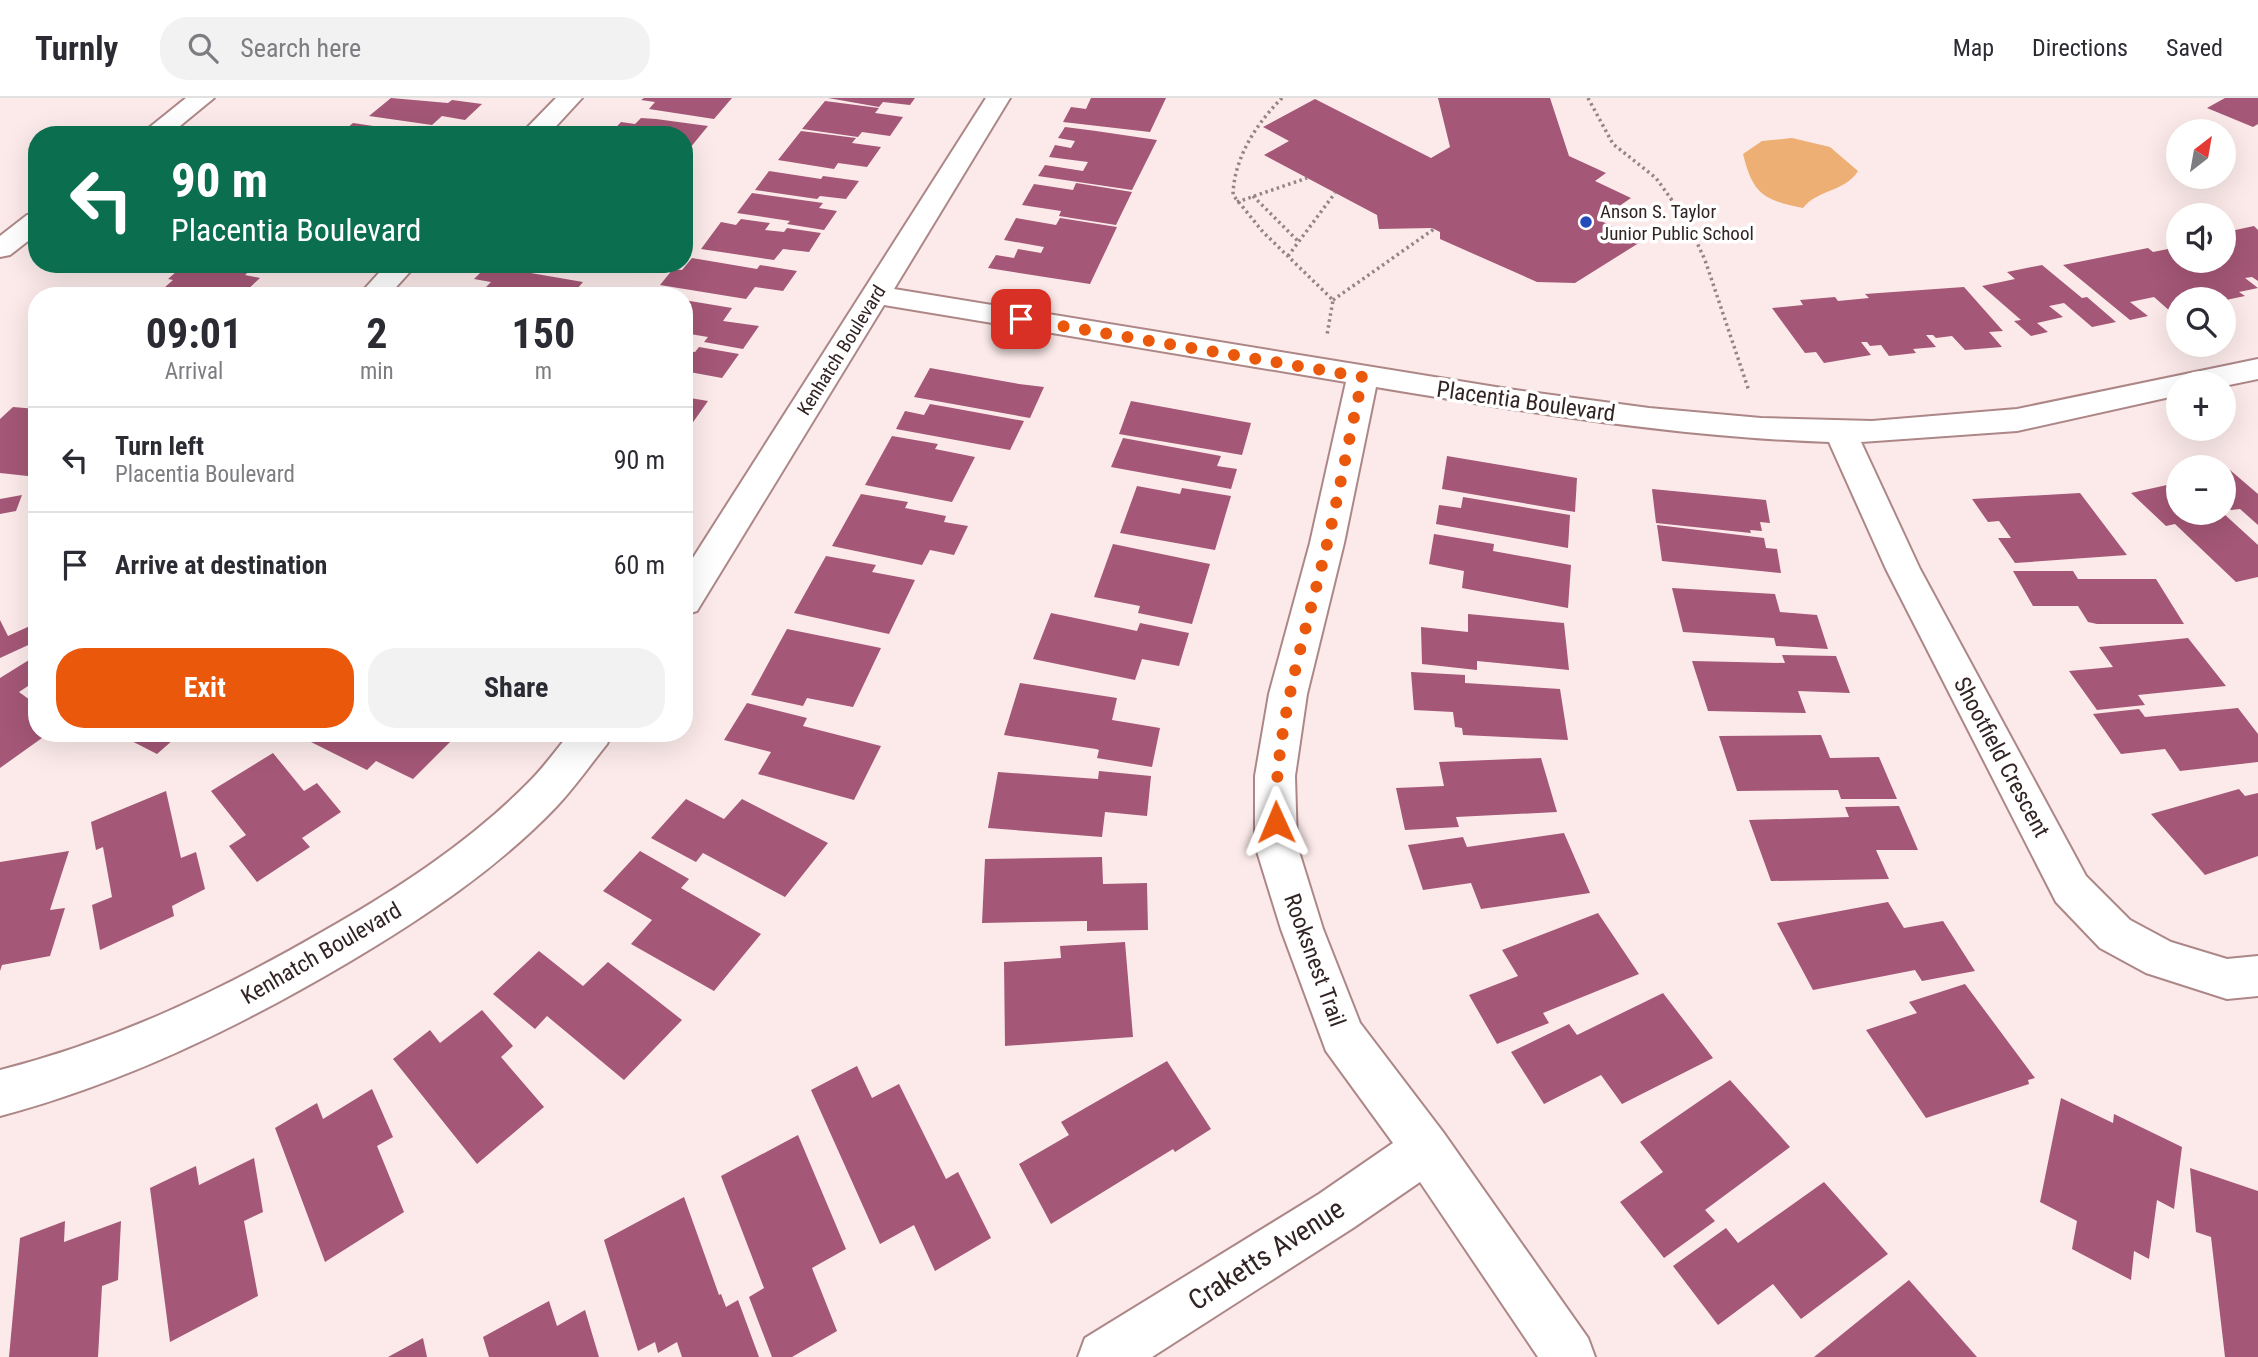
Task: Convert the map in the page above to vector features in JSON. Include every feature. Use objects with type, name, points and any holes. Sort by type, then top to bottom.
[{"type":"street","points":[[165,126],[202,98]]},
{"type":"street","points":[[542,126],[570,98]]},
{"type":"street","name":"Kenhatch Boulevard","points":[[693,588],[998,98]]},
{"type":"street","points":[[0,249],[28,228]]},
{"type":"street","points":[[381,287],[394,273]]},
{"type":"street","name":"Placentia Boulevard","points":[[876,295],[1363,377],[1649,419],[1761,429],[1840,431],[1951,427],[2017,420],[2166,388]]},
{"type":"street","points":[[2236,373],[2258,369]]},
{"type":"street","name":"Rooksnest Trail","points":[[1363,377],[1327,543],[1288,694],[1275,776],[1276,845],[1302,929],[1342,1036],[1426,1149],[1569,1357]]},
{"type":"street","name":"Shootfield Crescent","points":[[1840,431],[1903,569],[2071,889],[2115,934],[2161,959],[2227,979],[2258,976]]},
{"type":"street","name":"Kenhatch Boulevard","points":[[0,1093],[120,1056],[208,1017],[373,927],[476,854],[543,794],[586,742]]},
{"type":"street","name":"Craketts Avenue","points":[[1104,1357],[1336,1211],[1426,1149]]},
{"type":"path","points":[[1282,98],[1254,129],[1233,186],[1237,202],[1334,300]]},
{"type":"path","points":[[1588,98],[1613,144],[1656,178],[1687,221],[1705,260],[1751,396]]},
{"type":"path","points":[[1237,202],[1307,178]]},
{"type":"path","points":[[1288,256],[1335,193]]},
{"type":"path","points":[[1253,196],[1299,242]]},
{"type":"path","points":[[1321,369],[1334,300],[1434,229]]},
{"type":"shaded area","points":[[1792,138],[1830,147],[1858,171],[1846,183],[1816,197],[1803,208],[1769,198],[1756,187],[1743,154],[1762,141]]},
{"type":"building","points":[[391,98],[482,104],[465,120],[442,116],[432,125],[369,116]]},
{"type":"building","points":[[732,98],[714,119],[649,109],[655,102],[641,100]]},
{"type":"building","points":[[828,98],[915,98],[910,105],[883,102],[879,107]]},
{"type":"building","points":[[1091,98],[1166,98],[1150,132],[1063,122],[1071,107],[1086,109]]},
{"type":"building","points":[[1438,98],[1550,98],[1569,156],[1606,173],[1595,181],[1631,198],[1599,220],[1642,241],[1575,283],[1537,282],[1440,239],[1440,232],[1432,228],[1379,229],[1377,215],[1264,155],[1289,141],[1263,127],[1315,99],[1431,158],[1450,147]]},
{"type":"building","points":[[2225,98],[2258,98],[2258,124],[2253,127],[2207,108]]},
{"type":"building","points":[[825,101],[879,108],[875,113],[903,117],[890,136],[862,132],[858,137],[802,129]]},
{"type":"building","points":[[641,118],[708,126],[693,144],[693,126],[617,126],[621,122],[635,124]]},
{"type":"building","points":[[353,123],[372,126],[350,126]]},
{"type":"building","points":[[1065,127],[1157,140],[1132,190],[1038,176],[1045,165],[1083,171],[1088,162],[1049,157],[1055,145],[1071,148],[1075,141],[1058,138]]},
{"type":"building","points":[[801,131],[856,138],[852,143],[881,147],[867,167],[838,163],[834,169],[778,160]]},
{"type":"building","points":[[769,171],[821,179],[823,176],[859,181],[846,199],[820,196],[817,199],[755,190]]},
{"type":"building","points":[[1076,183],[1132,192],[1116,225],[1059,216],[1061,211],[1022,205],[1034,184],[1073,190]]},
{"type":"building","points":[[752,193],[823,203],[819,208],[837,211],[824,230],[787,224],[790,221],[737,213]]},
{"type":"building","points":[[1016,218],[1056,225],[1060,218],[1117,227],[1090,284],[988,268],[996,255],[1014,258],[1018,249],[1041,253],[1044,247],[1004,240]]},
{"type":"building","points":[[741,219],[770,223],[765,230],[784,232],[787,228],[821,233],[809,252],[783,249],[774,260],[701,249],[721,222],[736,225]]},
{"type":"building","points":[[2254,226],[2258,230],[2258,281],[2252,277],[2245,278],[2258,288],[2239,292],[2245,296],[2236,298],[2236,287],[2166,287],[2166,308],[2154,297],[2130,302],[2148,316],[2130,320],[2063,265],[2148,248],[2153,252],[2166,249],[2166,273],[2236,273],[2236,230]]},
{"type":"building","points":[[693,258],[757,269],[760,265],[797,271],[783,291],[755,287],[746,299],[693,290],[693,287],[660,285],[670,273],[693,273]]},
{"type":"building","points":[[2042,265],[2082,298],[2087,297],[2116,322],[2092,327],[2064,303],[2049,306],[2063,317],[2037,323],[2048,332],[2031,336],[2014,321],[2021,320],[1982,286],[2015,279],[2007,272]]},
{"type":"building","points":[[175,273],[247,273],[245,275],[260,278],[250,287],[165,287],[173,280],[168,279]]},
{"type":"building","points":[[480,273],[531,273],[583,282],[579,287],[486,287],[491,282],[474,279]]},
{"type":"building","points":[[1964,287],[2003,331],[1989,332],[2002,347],[1965,350],[1952,336],[1936,338],[1926,335],[1936,347],[1913,349],[1916,353],[1889,356],[1881,345],[1870,346],[1867,342],[1861,342],[1871,355],[1824,363],[1816,352],[1805,353],[1772,308],[1803,305],[1800,300],[1835,297],[1838,301],[1869,298],[1865,294]]},
{"type":"building","points":[[693,302],[732,308],[723,321],[759,326],[743,349],[704,342],[708,337],[693,334]]},
{"type":"building","points":[[699,347],[739,354],[722,378],[693,373],[695,352]]},
{"type":"building","points":[[930,368],[1044,387],[1030,418],[914,397]]},
{"type":"building","points":[[693,398],[708,401],[693,422]]},
{"type":"building","points":[[1131,401],[1251,423],[1242,455],[1119,434]]},
{"type":"building","points":[[930,404],[1024,421],[1010,450],[896,429],[905,411],[924,415]]},
{"type":"building","points":[[13,407],[28,408],[28,476],[0,473],[0,419]]},
{"type":"building","points":[[892,436],[938,444],[935,449],[975,457],[952,502],[865,485]]},
{"type":"building","points":[[1123,438],[1221,456],[1217,466],[1237,469],[1231,489],[1111,467]]},
{"type":"building","points":[[1447,456],[1577,478],[1575,512],[1442,489]]},
{"type":"building","points":[[2236,475],[2258,494],[2258,525],[2240,509],[2236,509]]},
{"type":"building","points":[[2166,485],[2166,525],[2170,525],[2166,526],[2131,493]]},
{"type":"building","points":[[1137,486],[1180,494],[1182,488],[1231,496],[1215,550],[1120,533]]},
{"type":"building","points":[[1652,489],[1766,500],[1770,523],[1760,522],[1762,531],[1750,530],[1751,533],[1656,523]]},
{"type":"building","points":[[2080,493],[2127,555],[2015,563],[1998,538],[2011,538],[1999,521],[1988,522],[1972,499]]},
{"type":"building","points":[[861,494],[908,502],[905,508],[946,516],[944,522],[968,526],[954,555],[930,550],[922,565],[832,546]]},
{"type":"building","points":[[22,495],[16,511],[0,514],[0,499]]},
{"type":"building","points":[[1463,497],[1570,515],[1568,548],[1436,524],[1439,505],[1461,508]]},
{"type":"building","points":[[1657,525],[1764,538],[1766,548],[1777,549],[1781,573],[1662,561]]},
{"type":"building","points":[[2176,525],[2236,525],[2258,545],[2258,577],[2236,582]]},
{"type":"building","points":[[1434,534],[1494,544],[1493,551],[1571,565],[1568,608],[1462,588],[1464,571],[1429,564]]},
{"type":"building","points":[[1113,544],[1210,564],[1192,624],[1138,613],[1140,606],[1094,597]]},
{"type":"building","points":[[826,556],[876,565],[872,572],[915,580],[889,634],[794,613]]},
{"type":"building","points":[[2013,571],[2073,571],[2078,579],[2156,579],[2184,624],[2097,624],[2088,622],[2078,606],[2033,606]]},
{"type":"building","points":[[1672,588],[1775,594],[1780,612],[1817,615],[1828,649],[1776,646],[1774,638],[1683,632]]},
{"type":"building","points":[[1051,613],[1137,631],[1140,623],[1189,633],[1179,666],[1142,659],[1135,680],[1033,659]]},
{"type":"building","points":[[1468,614],[1564,623],[1569,670],[1477,661],[1477,670],[1422,664],[1421,627],[1468,632]]},
{"type":"building","points":[[0,620],[8,636],[28,627],[28,645],[0,658]]},
{"type":"building","points":[[787,629],[881,648],[853,707],[807,698],[803,706],[751,695]]},
{"type":"building","points":[[2188,638],[2226,686],[2138,695],[2145,705],[2097,710],[2069,671],[2113,667],[2099,647]]},
{"type":"building","points":[[1782,655],[1836,656],[1850,693],[1798,691],[1806,713],[1708,711],[1692,661],[1785,663]]},
{"type":"building","points":[[28,661],[28,686],[19,692],[28,699],[28,742],[36,742],[0,768],[0,678]]},
{"type":"building","points":[[1411,672],[1465,675],[1465,683],[1560,689],[1568,740],[1463,735],[1462,728],[1455,727],[1453,712],[1414,710]]},
{"type":"building","points":[[1020,683],[1117,698],[1112,720],[1160,728],[1152,767],[1097,758],[1099,750],[1096,749],[1004,735]]},
{"type":"building","points":[[747,703],[807,718],[803,726],[881,746],[854,800],[758,774],[771,752],[724,740]]},
{"type":"building","points":[[2238,708],[2258,734],[2258,762],[2180,771],[2165,749],[2121,754],[2093,714],[2139,709],[2145,717]]},
{"type":"building","points":[[1821,735],[1830,758],[1879,757],[1897,799],[1841,799],[1838,790],[1737,791],[1719,736]]},
{"type":"building","points":[[134,742],[171,742],[157,754]]},
{"type":"building","points":[[311,742],[450,742],[413,779],[376,761],[367,770]]},
{"type":"building","points":[[273,753],[304,791],[317,783],[341,812],[302,838],[310,847],[257,882],[229,846],[246,835],[211,791]]},
{"type":"building","points":[[1541,758],[1557,812],[1456,817],[1459,827],[1405,830],[1396,788],[1444,786],[1439,762]]},
{"type":"building","points":[[1099,771],[1151,776],[1147,816],[1105,812],[1102,837],[988,828],[998,772],[1098,779]]},
{"type":"building","points":[[2239,789],[2245,796],[2258,793],[2258,856],[2205,875],[2151,814]]},
{"type":"building","points":[[166,791],[181,858],[196,852],[205,889],[172,906],[174,916],[100,950],[92,905],[112,897],[103,847],[96,850],[91,822]]},
{"type":"building","points":[[686,799],[724,819],[742,799],[828,843],[785,897],[703,853],[696,862],[651,838]]},
{"type":"building","points":[[1899,806],[1918,850],[1876,850],[1889,879],[1771,881],[1749,820],[1849,817],[1845,807]]},
{"type":"building","points":[[1564,833],[1590,893],[1481,909],[1471,883],[1423,890],[1408,845],[1463,837],[1467,847]]},
{"type":"building","points":[[69,851],[50,910],[65,908],[50,956],[2,965],[0,971],[0,862]]},
{"type":"building","points":[[640,851],[689,879],[681,888],[761,934],[714,991],[631,944],[652,920],[603,891]]},
{"type":"building","points":[[1102,857],[1103,884],[1147,883],[1148,930],[1087,931],[1087,921],[982,923],[985,859]]},
{"type":"building","points":[[1888,902],[1904,928],[1943,921],[1975,971],[1922,981],[1915,970],[1813,990],[1777,923]]},
{"type":"building","points":[[1598,913],[1639,974],[1543,1013],[1549,1023],[1497,1044],[1469,995],[1518,976],[1502,950]]},
{"type":"building","points":[[1125,942],[1133,1037],[1005,1046],[1004,962],[1061,958],[1060,946]]},
{"type":"building","points":[[539,951],[583,986],[608,962],[682,1020],[624,1080],[547,1016],[535,1029],[493,994]]},
{"type":"building","points":[[1965,984],[2035,1078],[2028,1080],[2029,1084],[1926,1118],[1866,1030],[1917,1013],[1909,1002]]},
{"type":"building","points":[[1663,993],[1713,1058],[1622,1104],[1601,1075],[1544,1104],[1511,1052],[1569,1024],[1577,1035]]},
{"type":"building","points":[[482,1010],[513,1046],[501,1057],[544,1107],[477,1164],[393,1059],[430,1030],[440,1043]]},
{"type":"building","points":[[1167,1061],[1211,1129],[1175,1152],[1173,1149],[1051,1224],[1019,1164],[1069,1135],[1061,1122]]},
{"type":"building","points":[[857,1066],[872,1098],[899,1084],[946,1179],[958,1172],[991,1238],[935,1271],[914,1225],[880,1244],[811,1090]]},
{"type":"building","points":[[1730,1080],[1790,1147],[1705,1210],[1715,1221],[1664,1258],[1620,1202],[1663,1172],[1640,1142]]},
{"type":"building","points":[[372,1089],[393,1137],[377,1146],[404,1212],[325,1262],[275,1128],[317,1103],[323,1119]]},
{"type":"building","points":[[2061,1098],[2113,1123],[2114,1114],[2182,1147],[2174,1209],[2157,1200],[2149,1259],[2134,1251],[2131,1280],[2072,1249],[2077,1221],[2040,1202]]},
{"type":"building","points":[[798,1135],[846,1249],[812,1268],[837,1331],[792,1357],[772,1357],[749,1297],[764,1288],[721,1176]]},
{"type":"building","points":[[254,1158],[263,1212],[244,1221],[258,1296],[170,1342],[150,1188],[196,1166],[199,1185]]},
{"type":"building","points":[[2190,1168],[2258,1191],[2258,1357],[2225,1357],[2211,1237],[2196,1232]]},
{"type":"building","points":[[1824,1182],[1888,1254],[1801,1319],[1773,1284],[1718,1325],[1673,1266],[1726,1228],[1738,1243]]},
{"type":"building","points":[[684,1197],[719,1295],[721,1294],[726,1307],[738,1300],[759,1357],[682,1357],[677,1342],[658,1353],[655,1342],[638,1351],[604,1240]]},
{"type":"building","points":[[65,1221],[64,1242],[121,1221],[118,1280],[102,1286],[98,1357],[9,1357],[20,1238]]},
{"type":"building","points":[[1909,1280],[1977,1357],[1814,1357]]},
{"type":"building","points":[[549,1301],[557,1326],[585,1310],[599,1357],[489,1357],[483,1337]]},
{"type":"building","points":[[423,1338],[427,1357],[388,1357]]},
{"type":"place","name":"Anson S. Taylor Junior Public School","points":[[1586,222]]},
{"type":"route","points":[[1021,319],[1363,377],[1327,543],[1288,694],[1275,776],[1276,822]]}]
